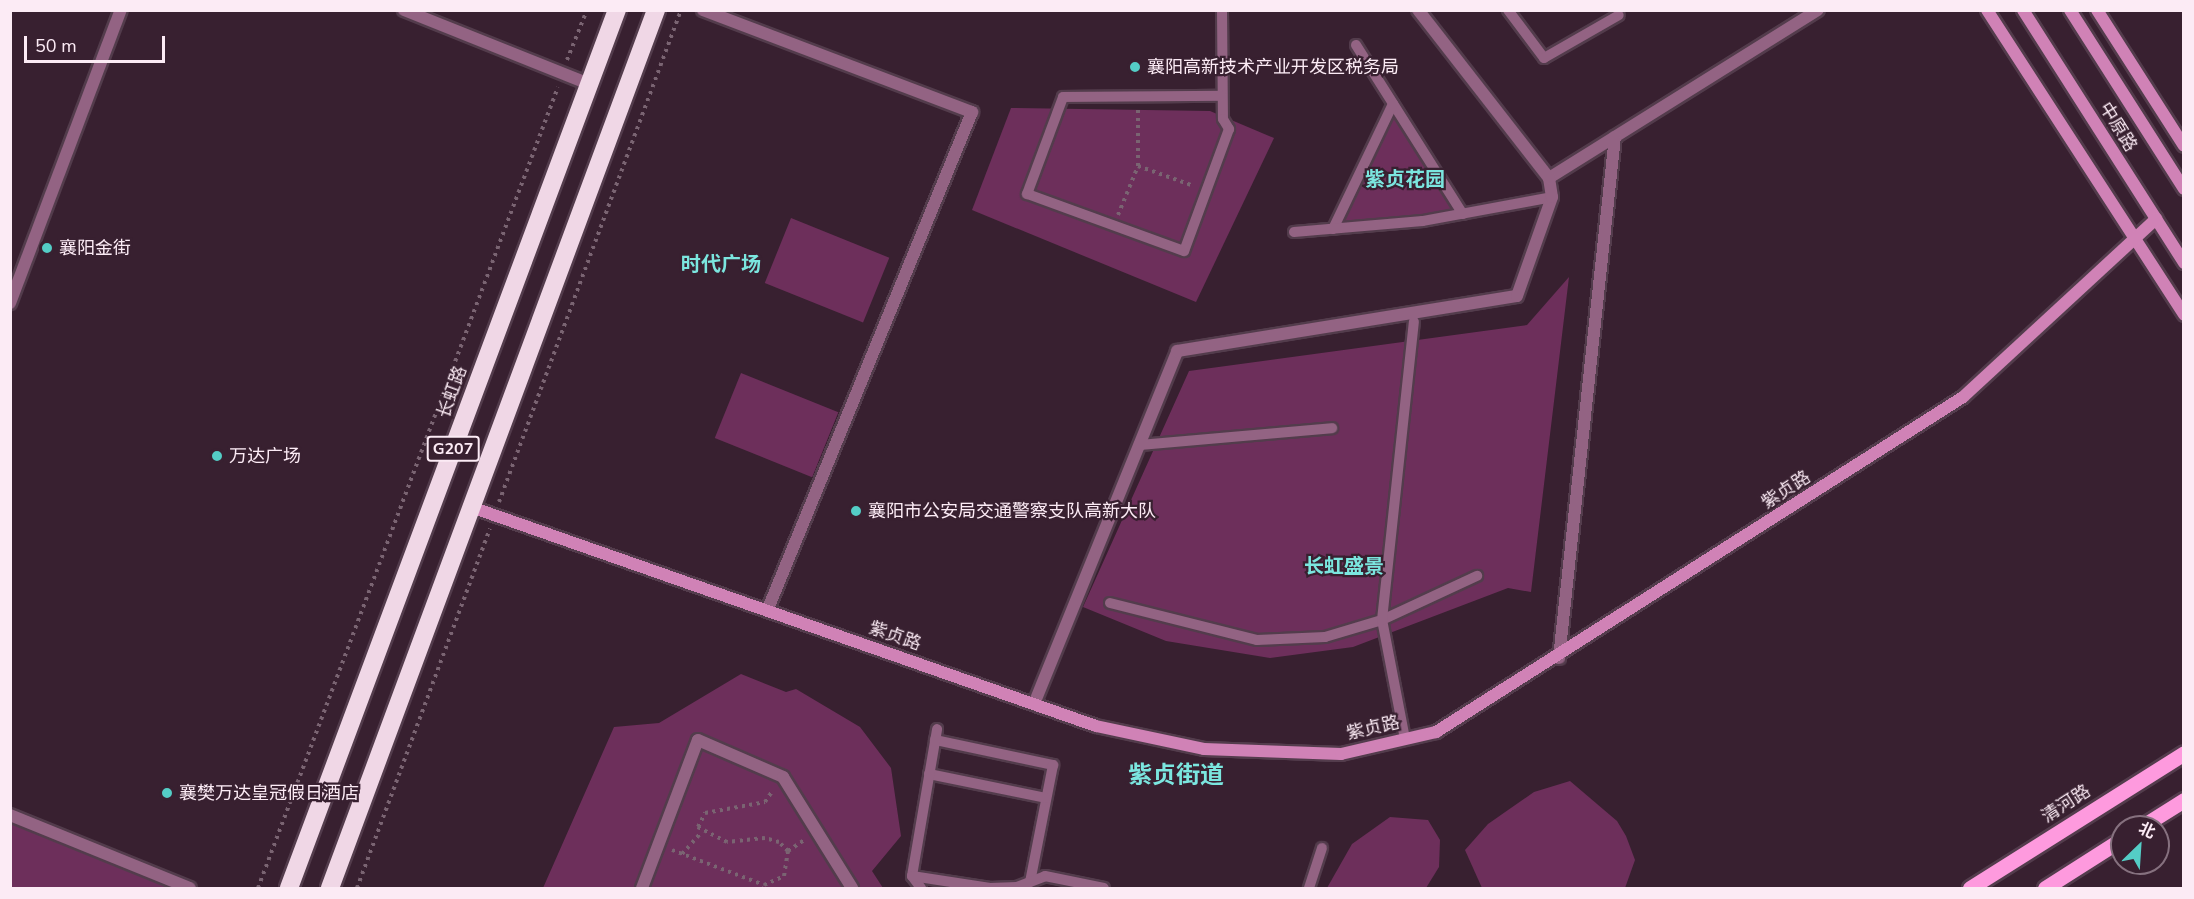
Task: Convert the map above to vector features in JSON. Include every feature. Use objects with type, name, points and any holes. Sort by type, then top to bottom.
[{"type":"highway","name":"长虹路","points":[[289,888],[617,10]]},
{"type":"highway","name":"G207","points":[[330,888],[656,10]]},
{"type":"main road","name":"清河路","points":[[1970,888],[2184,753]]},
{"type":"main road","points":[[2160,815],[2184,800]]},
{"type":"main road","points":[[2045,888],[2110,847]]},
{"type":"street","points":[[10,303],[121,10]]},
{"type":"street","points":[[404,10],[589,84]]},
{"type":"street","points":[[704,10],[972,112],[767,611]]},
{"type":"street","points":[[1034,704],[1177,351],[1517,296],[1552,196],[1549,178],[1418,10]]},
{"type":"street","points":[[1549,178],[1818,10]]},
{"type":"street","points":[[1987,10],[2184,315]]},
{"type":"street","name":"中原路","points":[[2023,10],[2184,263]]},
{"type":"street","name":"中原路","points":[[2070,10],[2184,189]]},
{"type":"street","points":[[2097,10],[2184,146]]},
{"type":"street","points":[[1559,658],[1615,137]]},
{"type":"street","name":"紫贞路","points":[[471,507],[1096,726],[1204,749],[1341,754],[1436,732],[1559,658],[1963,397],[2156,219]]},
{"type":"street","points":[[642,888],[698,740],[776,774],[852,888]]},
{"type":"street","points":[[10,815],[190,888]]},
{"type":"lane","points":[[1222,10],[1223,118],[1229,129],[1184,251],[1027,194],[1063,97],[1222,96]]},
{"type":"lane","points":[[1508,10],[1544,58],[1620,12]]},
{"type":"lane","points":[[1356,45],[1463,214]]},
{"type":"lane","points":[[1333,229],[1393,104]]},
{"type":"lane","points":[[1294,232],[1463,214],[1552,196]]},
{"type":"lane","points":[[1405,739],[1382,620],[1414,322]]},
{"type":"lane","points":[[1139,445],[1332,428]]},
{"type":"lane","points":[[1110,603],[1257,640],[1325,637],[1382,620],[1477,576]]},
{"type":"lane","points":[[921,888],[912,876],[936,735],[1053,765],[1030,882]]},
{"type":"lane","points":[[929,774],[1046,798]]},
{"type":"lane","points":[[1309,888],[1322,848]]},
{"type":"lane","points":[[912,876],[990,888],[1030,882],[1045,876],[1104,888]]},
{"type":"path","points":[[258,888],[587,10]]},
{"type":"path","points":[[357,888],[681,10]]},
{"type":"path","points":[[1114,226],[1138,166],[1138,97]]},
{"type":"path","points":[[1138,166],[1206,191]]},
{"type":"path","points":[[658,845],[764,885],[784,876],[788,851],[779,842],[765,838],[726,842],[701,833],[698,827],[705,813],[765,802],[776,774]]},
{"type":"path","points":[[682,854],[701,833]]},
{"type":"shaded area","points":[[1393,104],[1463,214],[1333,229]]},
{"type":"shaded area","points":[[1011,108],[1210,111],[1274,138],[1196,302],[972,210]]},
{"type":"shaded area","points":[[791,218],[889,258],[863,323],[765,283]]},
{"type":"shaded area","points":[[1569,277],[1531,592],[1508,588],[1353,647],[1270,658],[1166,641],[1083,607],[1189,371],[1527,325]]},
{"type":"shaded area","points":[[741,373],[838,412],[812,477],[715,438]]},
{"type":"shaded area","points":[[741,674],[786,692],[796,689],[860,727],[891,768],[901,836],[872,871],[883,888],[543,888],[614,727],[659,723]]},
{"type":"shaded area","points":[[1570,781],[1617,821],[1626,836],[1635,860],[1625,888],[1482,888],[1465,850],[1488,824],[1534,792]]},
{"type":"shaded area","points":[[11,815],[190,888],[11,888]]},
{"type":"shaded area","points":[[1390,817],[1428,820],[1440,840],[1439,867],[1426,888],[1327,888],[1352,844]]},
{"type":"place","name":"襄阳高新技术产业开发区税务局","points":[[1135,67]]},
{"type":"place","name":"襄阳金街","points":[[47,248]]},
{"type":"place","name":"万达广场","points":[[217,456]]},
{"type":"place","name":"襄阳市公安局交通警察支队高新大队","points":[[856,511]]},
{"type":"place","name":"襄樊万达皇冠假日酒店","points":[[167,793]]},
{"type":"district","name":"紫贞花园","points":[[1405,179]]},
{"type":"district","name":"时代广场","points":[[721,264]]},
{"type":"district","name":"长虹盛景","points":[[1344,566]]},
{"type":"district","name":"紫贞街道","points":[[1176,776]]}]
